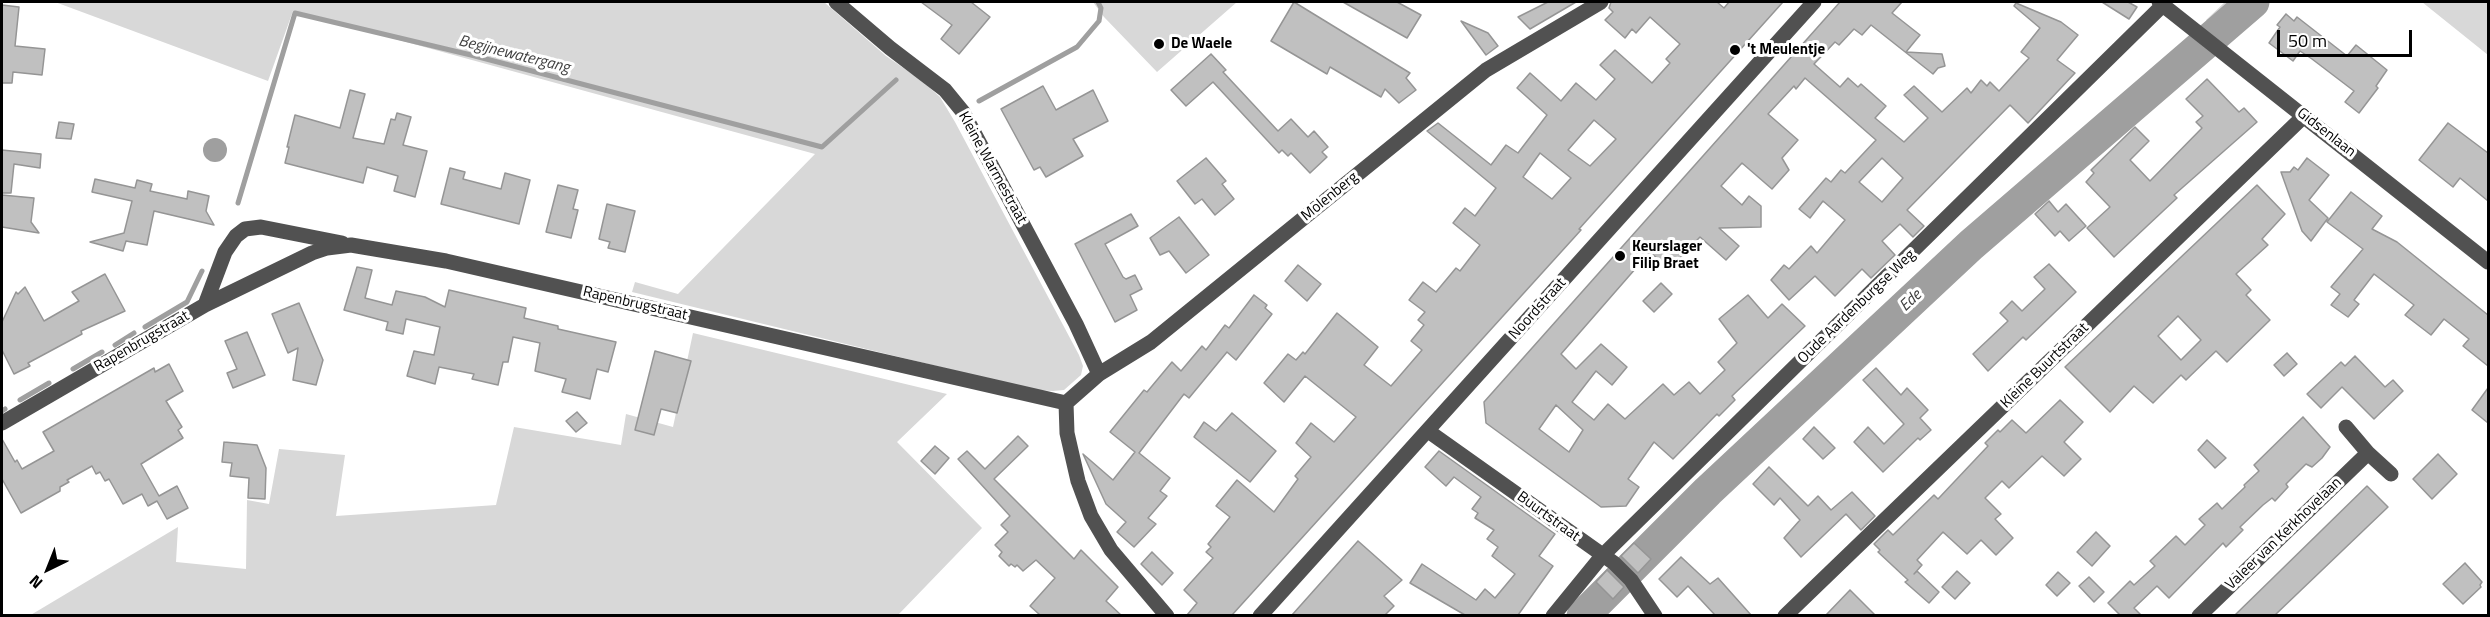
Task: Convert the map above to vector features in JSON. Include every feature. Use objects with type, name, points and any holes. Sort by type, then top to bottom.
[{"type":"street","name":"Kleine Warmestraat","points":[[836,2],[890,48],[945,90],[963,112],[1076,324],[1099,374]]},
{"type":"street","name":"Molenberg","points":[[1066,403],[1099,374],[1151,342],[1486,70],[1601,2]]},
{"type":"street","name":"Noordstraat","points":[[1260,615],[1814,2]]},
{"type":"street","name":"Gidsenlaan","points":[[2160,4],[2488,262]]},
{"type":"street","name":"Oude Aardenburgse Weg","points":[[1553,615],[2160,4]]},
{"type":"street","name":"Kleine Buurtstraat","points":[[1785,615],[2304,116]]},
{"type":"street","points":[[205,305],[214,276],[225,252],[236,236],[245,229],[261,227],[282,230],[354,246]]},
{"type":"street","name":"Rapenbrugstraat","points":[[2,423],[205,305],[312,253],[327,248],[354,246],[446,261],[1066,403]]},
{"type":"street","points":[[1066,403],[1067,433],[1078,481],[1091,516],[1111,550],[1167,615]]},
{"type":"street","points":[[2346,427],[2368,453],[2391,474]]},
{"type":"street","name":"Buurtstraat","points":[[1428,431],[1608,559],[1631,580],[1655,615]]},
{"type":"street","name":"Valeer van Kerkhovelaan","points":[[2199,615],[2368,453]]},
{"type":"shaded area","points":[[55,2],[824,2],[886,56],[921,80],[940,97],[1079,355],[1083,366],[1081,375],[1064,390],[1035,390],[632,292],[635,282],[678,294],[815,154],[293,11],[268,81]]},
{"type":"shaded area","name":"De Waele","points":[[1093,2],[1237,2],[1157,72],[1104,17]]},
{"type":"shaded area","points":[[2225,2],[2258,2],[2218,33],[2206,20]]},
{"type":"shaded area","points":[[2422,2],[2488,2],[2488,55]]},
{"type":"shaded area","points":[[215,138],[224,141],[227,150],[224,159],[215,162],[206,159],[203,150],[206,141]]},
{"type":"shaded area","points":[[693,333],[947,394],[897,442],[982,528],[898,615],[29,616],[178,527],[176,562],[246,569],[247,500],[269,504],[279,449],[345,455],[336,516],[496,505],[514,427],[621,445],[626,414],[673,427]]},
{"type":"building","points":[[921,2],[971,2],[990,17],[959,54],[941,39],[952,25]]},
{"type":"building","points":[[1294,2],[1410,73],[1406,78],[1416,90],[1399,103],[1385,89],[1381,97],[1330,67],[1327,74],[1271,41]]},
{"type":"building","points":[[1343,2],[1397,2],[1421,15],[1407,38]]},
{"type":"building","points":[[1548,2],[1576,2],[1530,29],[1518,17]]},
{"type":"building","points":[[1611,2],[1717,2],[1724,8],[1729,2],[1783,2],[1579,229],[1581,230],[1232,615],[1187,615],[1197,603],[1184,590],[1213,558],[1206,552],[1211,547],[1208,544],[1230,517],[1216,506],[1237,480],[1274,512],[1298,479],[1295,476],[1311,457],[1296,443],[1311,423],[1334,442],[1356,417],[1305,376],[1284,402],[1264,383],[1288,354],[1296,360],[1303,352],[1305,354],[1337,313],[1378,347],[1364,365],[1391,386],[1422,350],[1411,341],[1424,325],[1418,320],[1425,312],[1409,300],[1423,282],[1436,292],[1456,268],[1460,271],[1480,245],[1453,223],[1465,208],[1475,216],[1496,188],[1427,131],[1438,123],[1491,165],[1506,145],[1518,153],[1547,115],[1517,88],[1530,73],[1561,101],[1576,83],[1596,100],[1615,79],[1600,65],[1615,50],[1652,83],[1670,63],[1666,59],[1680,44],[1650,17],[1636,33],[1632,29],[1625,38],[1605,20],[1613,12],[1609,8]],"holes":[[[1594,120],[1616,139],[1590,166],[1568,150]],[[1540,153],[1571,178],[1552,199],[1523,177]]]},
{"type":"building","points":[[1840,2],[1902,2],[1892,13],[1920,35],[1906,52],[1942,54],[1945,66],[1938,68],[1933,74],[1871,25],[1862,35],[1854,29],[1839,45],[1835,42],[1814,64],[1840,87],[1848,78],[1858,87],[1861,84],[1886,106],[1875,118],[1904,142],[1928,118],[1904,95],[1914,86],[1942,112],[1967,88],[1971,93],[1981,80],[1987,86],[1990,82],[1999,91],[2029,58],[2021,52],[2040,28],[2014,6],[2016,3],[2061,22],[2078,35],[2057,60],[2075,73],[2028,123],[2010,105],[1907,210],[1924,226],[1913,237],[1900,224],[1882,241],[1895,255],[1871,278],[1862,269],[1835,296],[1815,276],[1789,300],[1771,280],[1784,265],[1789,269],[1811,246],[1817,253],[1845,220],[1823,201],[1810,218],[1799,209],[1826,178],[1831,182],[1841,170],[1845,173],[1876,140],[1805,78],[1796,89],[1794,86],[1768,114],[1798,140],[1782,158],[1789,170],[1772,189],[1742,163],[1721,186],[1742,205],[1749,196],[1761,206],[1761,227],[1719,228],[1739,246],[1726,260],[1700,237],[1677,261],[1672,257],[1665,265],[1650,252],[1561,354],[1576,369],[1601,344],[1627,367],[1612,385],[1596,371],[1572,402],[1594,420],[1608,404],[1625,419],[1663,384],[1674,395],[1689,382],[1700,394],[1725,370],[1718,362],[1737,343],[1719,319],[1748,295],[1768,318],[1782,304],[1805,326],[1732,396],[1735,400],[1719,416],[1717,414],[1673,459],[1654,442],[1628,479],[1639,487],[1626,506],[1601,507],[1486,423],[1484,402]],"holes":[[[1882,158],[1903,178],[1882,202],[1859,182]],[[1556,405],[1583,430],[1569,452],[1539,429]]]},
{"type":"building","points":[[2102,2],[2128,2],[2137,7],[2129,19]]},
{"type":"building","points":[[2,5],[19,7],[15,46],[45,49],[42,75],[13,72],[12,83],[2,83]]},
{"type":"building","points":[[2286,14],[2294,21],[2297,17],[2347,56],[2356,45],[2387,70],[2376,86],[2378,88],[2359,113],[2345,102],[2354,91],[2300,51],[2293,61],[2269,43],[2280,27],[2277,25]]},
{"type":"building","points":[[1461,21],[1488,33],[1498,46],[1486,55]]},
{"type":"building","points":[[1211,54],[1226,70],[1223,72],[1278,131],[1291,119],[1308,137],[1314,131],[1328,147],[1322,152],[1327,157],[1310,173],[1291,153],[1288,156],[1282,150],[1279,153],[1213,82],[1186,106],[1171,90]]},
{"type":"building","points":[[2207,79],[2239,112],[2244,108],[2257,122],[2174,195],[2177,198],[2114,257],[2087,228],[2110,207],[2086,182],[2094,173],[2091,170],[2135,127],[2149,141],[2130,160],[2150,181],[2202,128],[2196,122],[2203,116],[2186,99]]},
{"type":"building","points":[[1043,86],[1056,110],[1093,90],[1108,121],[1073,139],[1083,156],[1046,177],[1040,167],[1034,170],[1001,109]]},
{"type":"building","points":[[350,90],[365,94],[353,138],[384,144],[391,119],[395,120],[397,113],[411,117],[403,145],[427,151],[415,197],[394,191],[398,176],[367,167],[363,183],[285,163],[295,115],[340,128]]},
{"type":"building","points":[[59,122],[74,124],[71,139],[56,138]]},
{"type":"building","points":[[2448,123],[2488,153],[2488,201],[2460,178],[2453,187],[2419,160]]},
{"type":"building","points":[[2,150],[41,154],[40,168],[14,164],[11,193],[2,193]]},
{"type":"building","points":[[1206,158],[1226,181],[1222,184],[1234,199],[1215,215],[1202,199],[1195,204],[1177,181]]},
{"type":"building","points":[[2307,158],[2329,175],[2309,200],[2328,218],[2311,241],[2302,231],[2281,172],[2290,172],[2294,167],[2298,170]]},
{"type":"building","points":[[450,168],[465,172],[463,179],[501,189],[505,173],[530,180],[519,224],[441,204]]},
{"type":"building","points":[[95,179],[135,188],[137,180],[152,184],[150,191],[187,199],[188,191],[209,196],[206,211],[214,225],[154,211],[147,245],[126,241],[123,251],[90,242],[124,233],[132,201],[92,192]]},
{"type":"building","points":[[558,185],[578,190],[573,209],[578,210],[571,238],[546,232]]},
{"type":"building","points":[[2257,185],[2285,214],[2262,239],[2268,245],[2236,274],[2251,290],[2246,295],[2270,320],[2227,362],[2216,351],[2186,380],[2181,375],[2153,403],[2134,386],[2110,412],[2065,367]],"holes":[[[2178,316],[2201,340],[2181,360],[2158,336]]]},
{"type":"building","points":[[2351,192],[2382,216],[2372,229],[2397,242],[2488,315],[2488,366],[2463,346],[2469,339],[2444,319],[2431,335],[2405,315],[2414,305],[2374,274],[2354,300],[2359,304],[2348,317],[2331,305],[2340,294],[2331,287],[2363,249],[2327,222]]},
{"type":"building","points":[[2,195],[34,198],[31,222],[39,233],[2,227]]},
{"type":"building","points":[[2049,201],[2058,212],[2066,204],[2086,226],[2069,241],[2060,231],[2055,236],[2035,214]]},
{"type":"building","points":[[607,204],[635,211],[625,252],[608,248],[610,242],[599,239]]},
{"type":"building","points":[[1131,214],[1138,226],[1105,244],[1123,277],[1126,279],[1135,275],[1142,289],[1130,295],[1137,310],[1115,322],[1075,244]]},
{"type":"building","points":[[1179,217],[1209,255],[1186,273],[1169,251],[1160,255],[1150,238]]},
{"type":"building","points":[[2049,264],[2076,292],[2026,340],[2023,337],[1988,371],[1973,354],[2008,321],[2000,313],[2012,301],[2022,311],[2045,289],[2034,277]]},
{"type":"building","points":[[1298,265],[1321,284],[1307,301],[1285,281]]},
{"type":"building","points":[[357,267],[372,270],[365,298],[392,305],[396,291],[425,297],[445,307],[449,290],[526,308],[524,318],[558,326],[558,329],[616,342],[608,372],[597,369],[590,399],[562,392],[566,379],[535,371],[540,343],[513,337],[508,362],[503,362],[498,385],[472,379],[474,374],[439,367],[435,384],[407,376],[414,351],[434,355],[440,327],[406,319],[403,334],[386,330],[388,322],[344,310]]},
{"type":"building","points":[[105,274],[125,311],[81,331],[82,334],[28,363],[30,366],[14,374],[2,350],[2,322],[16,292],[18,294],[25,287],[44,321],[79,301],[72,292]]},
{"type":"building","points":[[1661,283],[1672,294],[1654,312],[1643,301]]},
{"type":"building","points":[[1254,295],[1267,305],[1265,308],[1272,314],[1236,360],[1227,352],[1189,398],[1184,394],[1139,453],[1170,478],[1160,491],[1167,496],[1148,518],[1156,524],[1134,547],[1117,532],[1126,522],[1106,504],[1083,454],[1113,480],[1135,452],[1110,432],[1144,390],[1147,392],[1172,362],[1181,371],[1202,346],[1206,350],[1225,325],[1229,328]]},
{"type":"building","points":[[299,303],[323,360],[316,385],[293,380],[298,348],[288,353],[272,314]]},
{"type":"building","points":[[247,332],[265,375],[233,388],[227,373],[237,369],[225,341]]},
{"type":"building","points":[[655,351],[691,361],[677,413],[661,409],[654,435],[635,430]]},
{"type":"building","points":[[2287,353],[2297,364],[2284,376],[2274,365]]},
{"type":"building","points":[[2355,356],[2385,387],[2393,380],[2403,391],[2374,419],[2342,387],[2321,408],[2307,394],[2341,362],[2345,366]]},
{"type":"building","points":[[169,364],[183,391],[166,401],[182,427],[178,430],[183,438],[141,464],[159,496],[177,486],[188,508],[167,519],[157,501],[148,506],[142,494],[123,504],[109,479],[105,481],[100,472],[96,474],[92,466],[67,480],[69,482],[60,487],[60,491],[21,513],[2,479],[2,439],[15,462],[17,460],[22,469],[54,451],[43,432],[154,368],[155,372]]},
{"type":"building","points":[[1876,368],[1901,395],[1907,388],[1928,410],[1920,418],[1931,430],[1920,440],[1918,438],[1883,472],[1854,442],[1868,427],[1884,444],[1904,424],[1863,380]]},
{"type":"building","points":[[2488,388],[2488,423],[2472,410]]},
{"type":"building","points":[[2060,400],[2083,422],[2064,442],[2081,459],[2064,476],[2042,456],[2009,488],[2002,481],[1985,498],[2001,514],[1995,519],[2013,538],[1996,555],[1981,540],[1967,554],[1943,532],[1917,560],[1922,565],[1914,574],[1917,571],[1939,592],[1929,603],[1905,582],[1908,580],[1878,552],[1880,550],[1874,544],[1888,530],[1893,535],[1934,495],[1938,499],[1988,446],[1985,443],[1998,430],[2000,432],[2012,420],[2026,433]]},
{"type":"building","points":[[577,412],[587,423],[576,432],[566,421]]},
{"type":"building","points":[[1232,413],[1276,451],[1250,482],[1194,437],[1204,422],[1216,431]]},
{"type":"building","points":[[2303,417],[2330,447],[2322,458],[2312,467],[2306,464],[2286,484],[2288,487],[2275,501],[2272,498],[2263,505],[2240,527],[2243,530],[2226,547],[2223,543],[2169,598],[2157,586],[2134,608],[2141,615],[2120,615],[2108,603],[2130,581],[2134,585],[2155,566],[2150,561],[2176,536],[2185,545],[2205,525],[2199,519],[2217,503],[2222,509],[2245,487],[2244,485],[2259,471],[2254,465]]},
{"type":"building","points":[[1814,427],[1835,448],[1823,459],[1803,439]]},
{"type":"building","points":[[1018,436],[1028,446],[994,479],[1074,559],[1081,550],[1118,587],[1106,601],[1121,615],[1040,615],[1030,606],[1055,578],[1036,560],[1023,571],[1017,565],[1009,566],[999,556],[1002,552],[995,545],[1008,532],[1001,525],[1010,516],[958,459],[967,451],[985,469]]},
{"type":"building","points":[[2207,440],[2226,458],[2215,468],[2198,450]]},
{"type":"building","points":[[224,442],[257,445],[266,468],[265,499],[248,498],[249,478],[230,476],[232,463],[222,462]]},
{"type":"building","points":[[935,446],[949,458],[935,474],[921,461]]},
{"type":"building","points":[[1439,451],[1555,534],[1539,556],[1553,566],[1518,615],[1465,615],[1410,583],[1422,564],[1476,600],[1485,589],[1495,598],[1515,574],[1492,556],[1498,547],[1487,539],[1494,530],[1475,518],[1478,513],[1472,509],[1481,497],[1454,477],[1446,486],[1425,467]]},
{"type":"building","points":[[2438,454],[2457,474],[2432,499],[2413,479]]},
{"type":"building","points":[[1769,467],[1808,506],[1818,496],[1831,510],[1852,492],[1875,516],[1861,530],[1846,514],[1801,557],[1784,538],[1800,520],[1780,498],[1774,505],[1753,484]]},
{"type":"building","points":[[2367,486],[2388,507],[2275,615],[2235,615]]},
{"type":"building","points":[[2096,532],[2110,546],[2092,566],[2077,552]]},
{"type":"building","points":[[1358,541],[1402,580],[1384,596],[1394,606],[1385,615],[1292,615]]},
{"type":"building","points":[[1634,543],[1651,559],[1638,573],[1621,556]]},
{"type":"building","points":[[1152,552],[1173,573],[1162,585],[1141,564]]},
{"type":"building","points":[[1681,557],[1710,584],[1718,578],[1751,615],[1715,615],[1688,586],[1677,597],[1659,579]]},
{"type":"building","points":[[2465,563],[2482,582],[2481,587],[2463,604],[2443,584]]},
{"type":"building","points":[[1607,570],[1624,587],[1613,599],[1596,582]]},
{"type":"building","points":[[1957,571],[1970,583],[1955,599],[1942,587]]},
{"type":"building","points":[[2058,572],[2070,583],[2057,596],[2046,585]]},
{"type":"building","points":[[2089,577],[2104,592],[2094,602],[2079,586]]},
{"type":"building","points":[[1850,590],[1875,615],[1826,615]]},
{"type":"waterway","name":"Begijnewatergang","points":[[979,101],[1077,47],[1099,21],[1101,8],[1098,2]]},
{"type":"waterway","name":"Ede","points":[[1583,616],[1708,491],[1971,245],[2253,2]]},
{"type":"waterway","name":"Begijnewatergang","points":[[238,203],[295,13],[471,55],[822,147],[896,80]]},
{"type":"waterway","name":"Begijnewatergang","points":[[145,327],[187,302],[202,271]]},
{"type":"waterway","name":"Begijnewatergang","points":[[115,345],[134,333]]},
{"type":"waterway","name":"Begijnewatergang","points":[[73,369],[102,352]]},
{"type":"waterway","name":"Begijnewatergang","points":[[20,400],[49,383]]},
{"type":"place","name":"De Waele","points":[[1159,44]]},
{"type":"place","name":"'t Meulentje","points":[[1735,50]]},
{"type":"place","name":"Keurslager Filip Braet","points":[[1620,256]]}]
